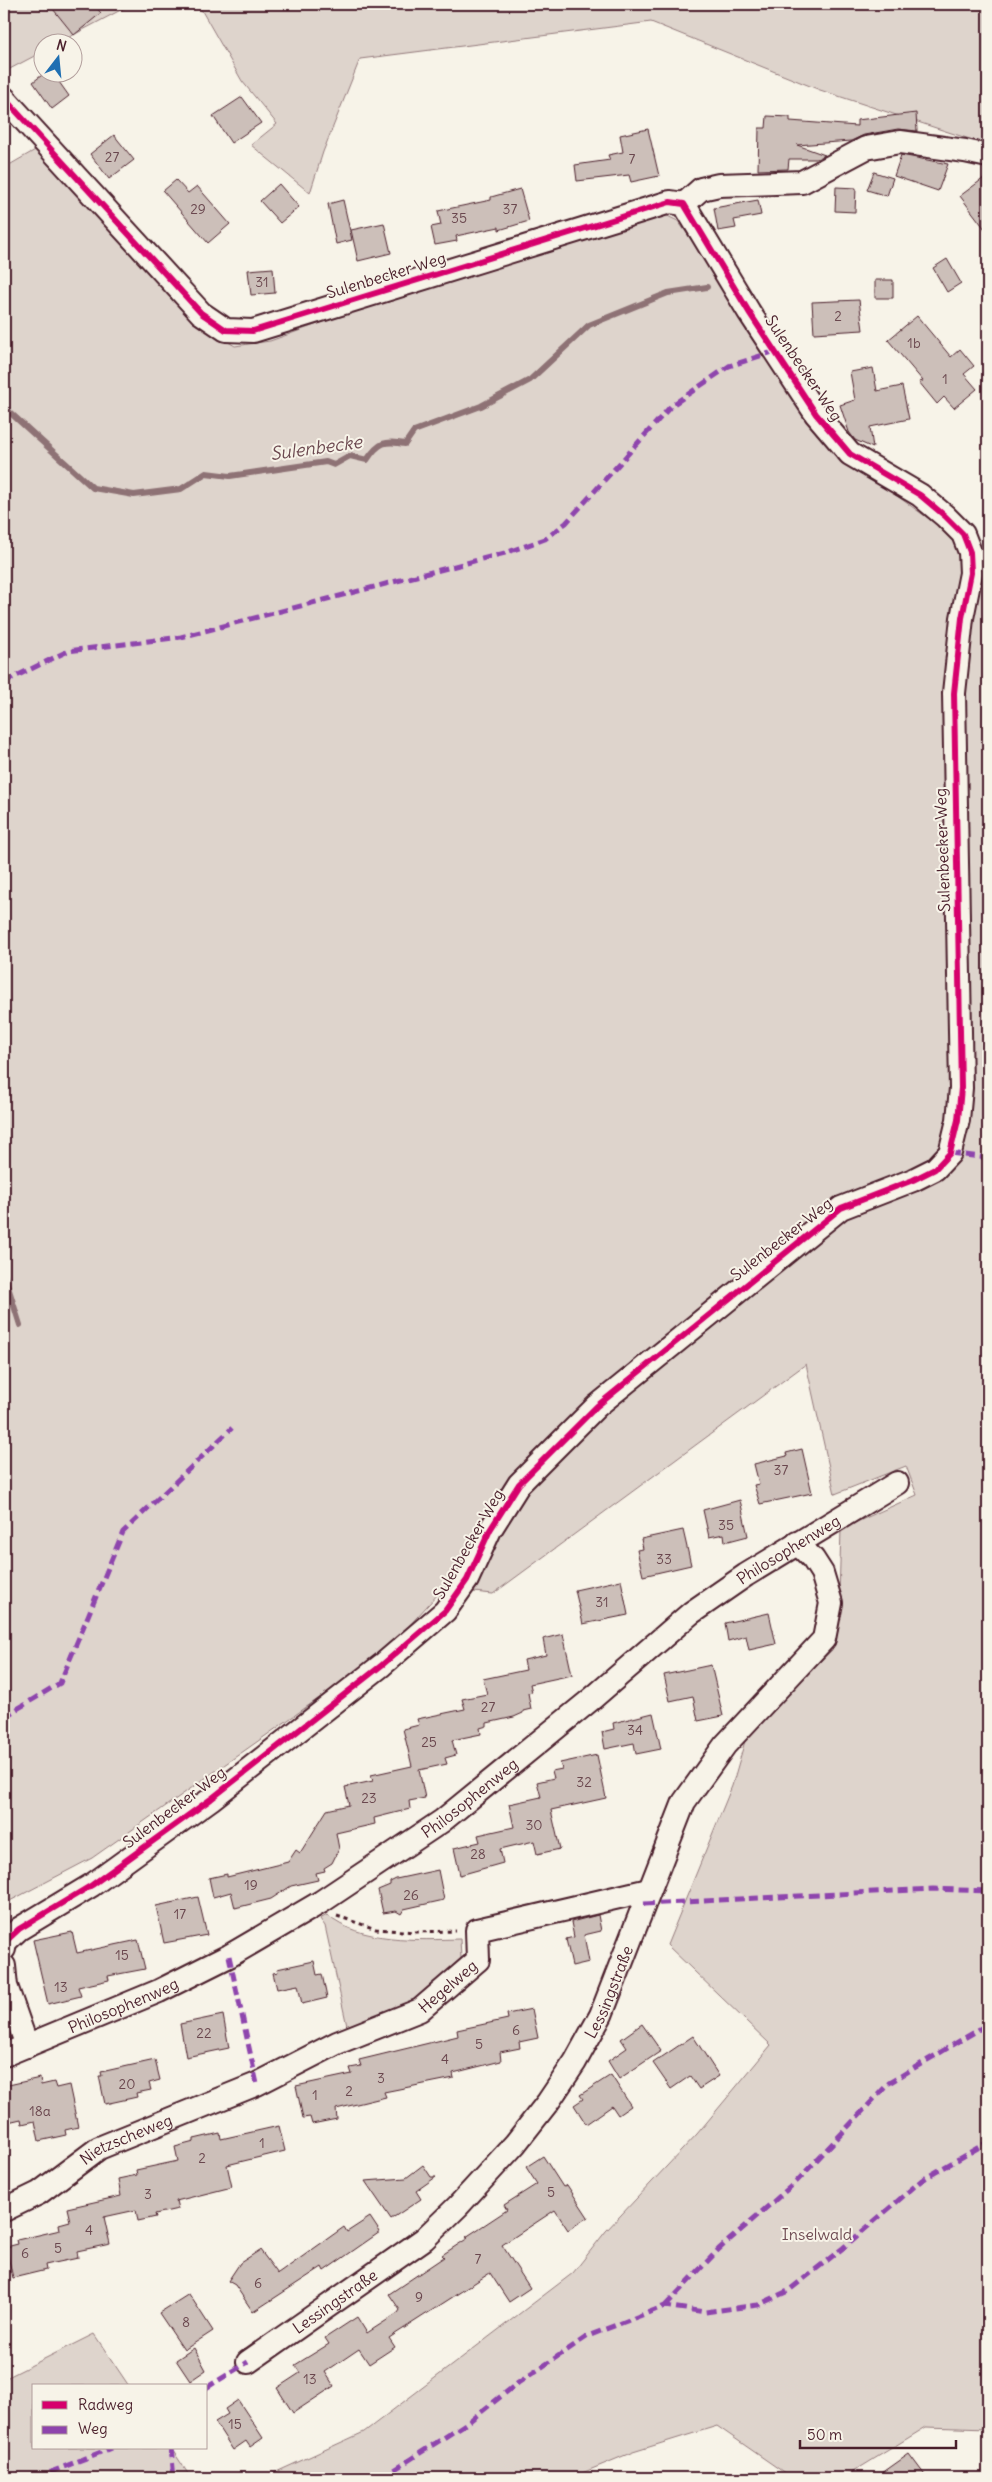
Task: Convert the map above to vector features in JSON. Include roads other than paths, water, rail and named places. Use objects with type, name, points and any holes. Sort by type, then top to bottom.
[{"type":"street","name":"Sulenbecker Weg","points":[[4,98],[201,313],[226,330],[253,332],[670,202],[684,204],[749,312],[816,414],[850,454],[920,494],[962,534],[970,552],[971,573],[962,618],[954,693],[961,1088],[958,1120],[950,1153],[935,1169],[913,1180],[841,1208],[597,1406],[518,1484],[490,1530],[467,1580],[445,1611],[382,1665],[211,1798],[92,1885],[19,1929],[5,1942],[4,1949]]},
{"type":"street","points":[[684,204],[701,189],[718,185],[802,182],[866,148],[900,142],[988,156]]},
{"type":"street","name":"Philosophenweg","points":[[4,2055],[159,1992],[228,1956],[321,1902],[442,1821],[594,1697],[691,1613],[797,1543],[897,1483]]},
{"type":"street","name":"Lessingstraße","points":[[248,2362],[424,2238],[458,2206],[515,2144],[570,2070],[601,2015],[684,1802],[725,1745],[824,1639],[831,1603],[822,1573],[813,1559],[797,1543]]},
{"type":"street","name":"Hegelweg","points":[[257,2084],[338,2043],[420,2010],[478,1960],[477,1930],[649,1890]]},
{"type":"street","points":[[4,1966],[6,1986],[27,2046]]},
{"type":"street","name":"Nietzscheweg","points":[[4,2210],[39,2193],[99,2148],[257,2084]]},
{"type":"waterway","name":"Sulenbecke","points":[[4,407],[93,488],[134,495],[181,489],[206,473],[230,476],[326,462],[334,465],[350,456],[367,460],[375,449],[383,444],[392,442],[405,444],[414,431],[481,406],[530,380],[589,325],[668,293],[707,287]]},
{"type":"waterway","name":"Sulenbecke","points":[[4,1274],[20,1325]]},
{"type":"park label","name":"Inselwald","points":[[817,2234]]}]
